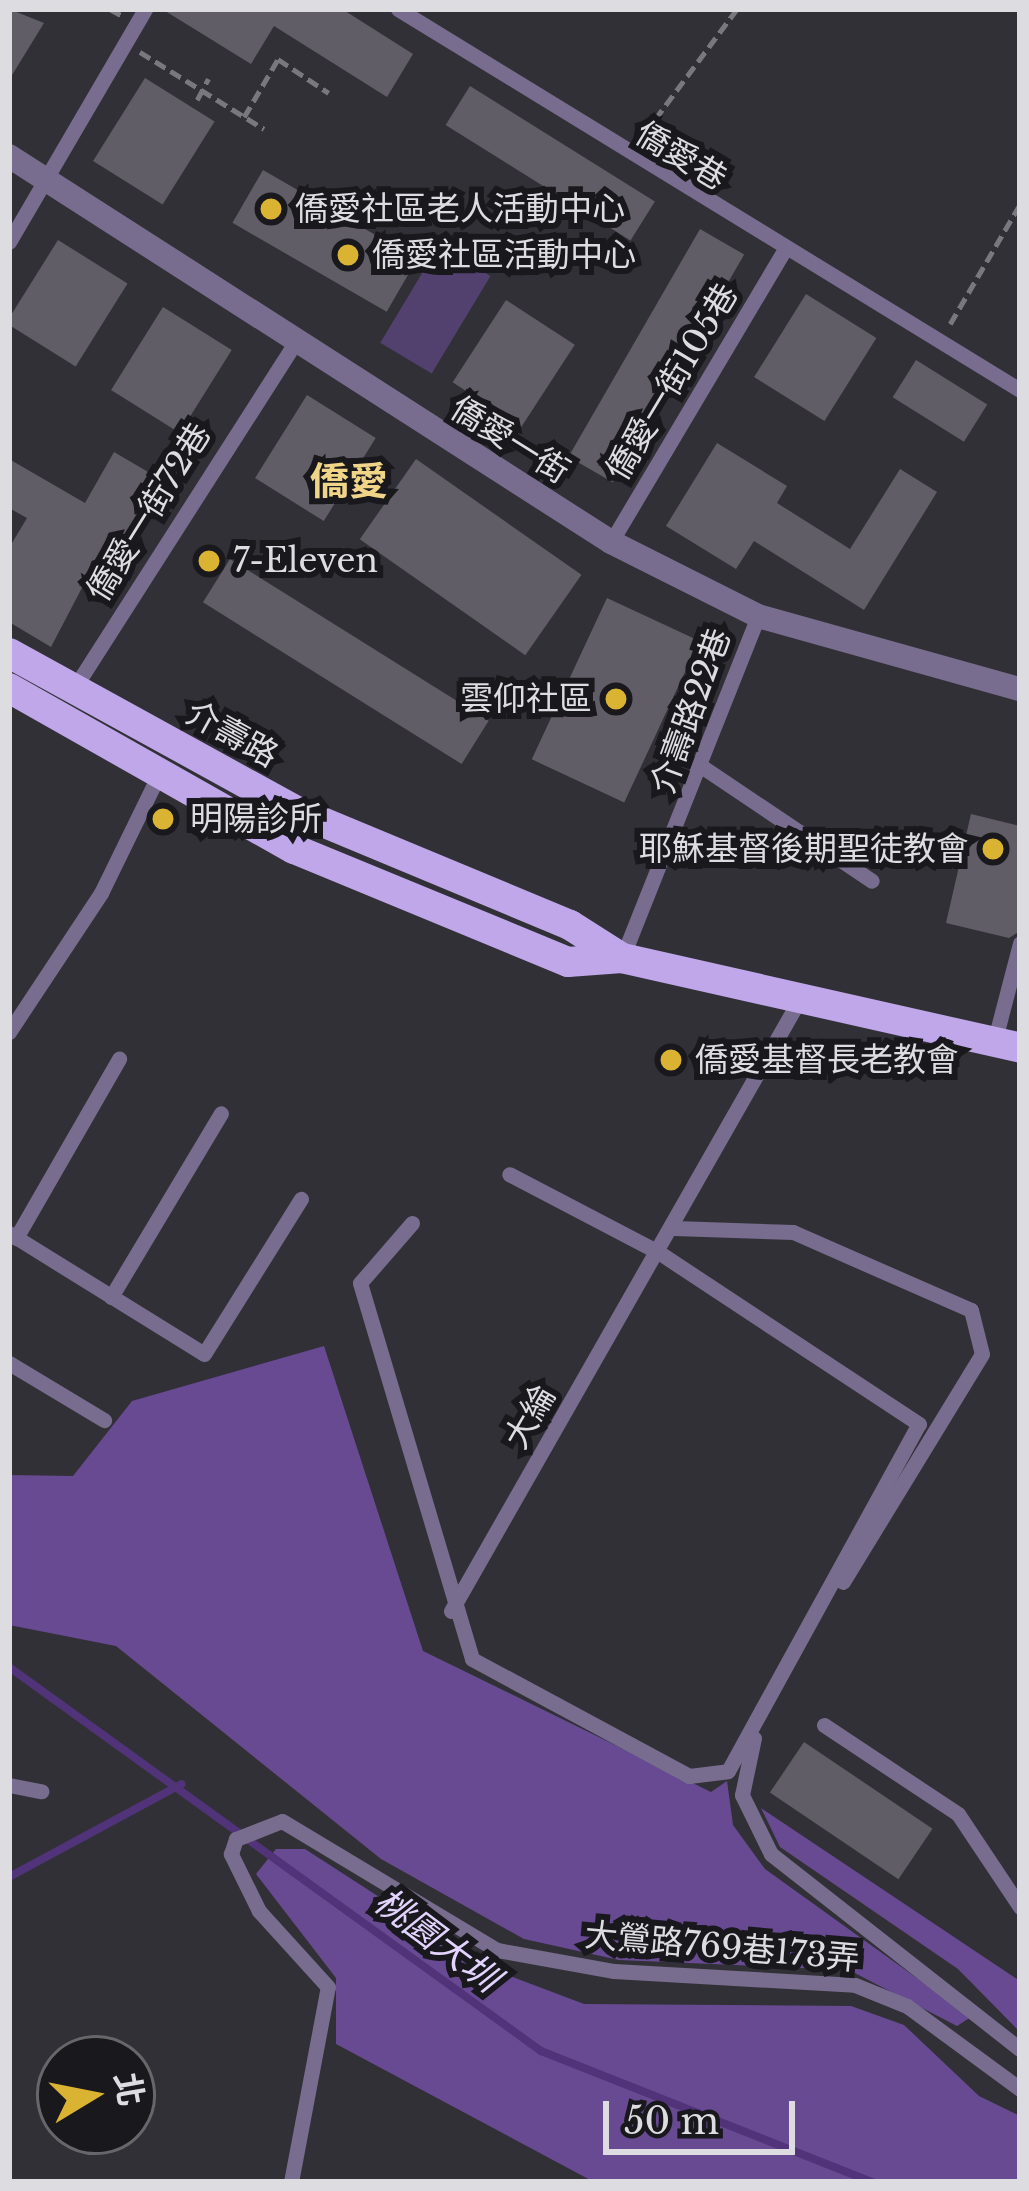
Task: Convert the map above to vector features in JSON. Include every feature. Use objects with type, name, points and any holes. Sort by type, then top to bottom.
[{"type":"main road","name":"介壽路","points":[[9,652],[296,811],[570,925],[622,958],[797,1004],[1007,1046]]},
{"type":"main road","name":"介壽路","points":[[9,688],[294,849],[568,962],[622,958]]},
{"type":"street","name":"僑愛一街","points":[[9,156],[294,344],[611,542],[758,616],[1020,689]]},
{"type":"lane","points":[[9,242],[145,9]]},
{"type":"lane","name":"僑愛巷","points":[[398,9],[629,160],[1020,390]]},
{"type":"lane","name":"僑愛一街105巷","points":[[611,542],[783,252]]},
{"type":"lane","name":"僑愛一街72巷","points":[[57,715],[294,344]]},
{"type":"lane","name":"介壽路22巷","points":[[622,958],[704,768],[758,616]]},
{"type":"lane","points":[[704,768],[872,881]]},
{"type":"lane","points":[[9,1032],[101,892],[160,772]]},
{"type":"lane","points":[[1007,1046],[1020,943]]},
{"type":"lane","name":"大綸","points":[[451,1611],[660,1253],[797,1004]]},
{"type":"lane","points":[[119,1059],[12,1236],[204,1354],[301,1198]]},
{"type":"lane","points":[[111,1297],[220,1112]]},
{"type":"lane","points":[[412,1223],[360,1283],[451,1611],[472,1659],[689,1776],[728,1771],[919,1424],[660,1253],[509,1174]]},
{"type":"lane","name":"大鶯路769巷173弄","points":[[674,1228],[793,1232],[971,1310],[982,1354],[930,1432],[756,1732],[742,1795],[771,1854],[1020,2049]]},
{"type":"lane","points":[[9,1363],[104,1420]]},
{"type":"lane","points":[[824,1725],[958,1814],[1020,1907]]},
{"type":"lane","points":[[9,1785],[41,1791]]},
{"type":"lane","name":"大鶯路769巷173弄","points":[[291,2182],[328,1987],[259,1911],[231,1854],[236,1839],[282,1821],[497,1950],[614,1971],[855,1984],[907,2006],[1020,2089]]},
{"type":"path","points":[[629,160],[668,91],[737,9]]},
{"type":"path","points":[[125,42],[264,129]]},
{"type":"path","points":[[244,117],[278,59],[329,93]]},
{"type":"path","points":[[196,100],[208,80]]},
{"type":"path","points":[[942,340],[1020,204]]},
{"type":"shaded area","points":[[439,245],[490,276],[432,374],[380,343]]},
{"type":"shaded area","points":[[324,1346],[423,1651],[711,1792],[727,1781],[733,1825],[765,1869],[971,2017],[957,2026],[849,1970],[619,1960],[524,1939],[381,1859],[116,1646],[9,1625],[9,1475],[73,1476],[132,1401]]},
{"type":"shaded area","points":[[761,1808],[1020,1981],[1020,2032],[958,1969],[780,1847]]},
{"type":"shaded area","points":[[276,1849],[305,1849],[489,1968],[584,2004],[851,2006],[904,2025],[979,2096],[1020,2116],[1020,2182],[594,2182],[336,2044],[336,1978],[256,1874]]},
{"type":"building","points":[[9,9],[44,23],[9,80]]},
{"type":"building","points":[[162,9],[342,9],[413,54],[387,97],[274,26],[251,64]]},
{"type":"building","points":[[145,78],[215,121],[163,205],[93,161]]},
{"type":"building","points":[[470,86],[655,202],[630,241],[446,125]]},
{"type":"building","name":"僑愛社區活動中心","points":[[263,170],[417,259],[387,312],[232,223]]},
{"type":"building","points":[[700,229],[744,254],[613,482],[568,457]]},
{"type":"building","points":[[58,240],[128,283],[76,367],[9,325]]},
{"type":"building","points":[[806,294],[876,338],[824,421],[754,377]]},
{"type":"building","points":[[506,300],[575,345],[521,427],[453,382]]},
{"type":"building","points":[[163,307],[232,350],[180,433],[111,390]]},
{"type":"building","points":[[916,360],[987,405],[964,442],[893,397]]},
{"type":"building","points":[[307,395],[376,438],[324,521],[255,478]]},
{"type":"building","points":[[717,443],[787,486],[777,503],[850,549],[900,469],[937,492],[864,610],[754,541],[736,569],[666,526]]},
{"type":"building","points":[[114,452],[160,479],[109,566],[97,559],[51,647],[9,622],[9,548],[27,518],[9,508],[9,459],[85,503]]},
{"type":"building","points":[[416,459],[581,575],[525,655],[360,539]]},
{"type":"building","points":[[230,559],[489,721],[462,764],[203,602]]},
{"type":"building","name":"雲仰社區","points":[[607,598],[699,641],[624,802],[532,759]]},
{"type":"building","points":[[971,814],[1020,826],[1020,931],[1009,938],[946,923]]},
{"type":"building","points":[[804,1742],[933,1829],[898,1879],[770,1793]]},
{"type":"waterway","name":"桃園大圳","points":[[9,1667],[541,2051],[872,2182]]},
{"type":"waterway","points":[[9,1877],[182,1784]]},
{"type":"place","name":"僑愛社區老人活動中心","points":[[271,209]]},
{"type":"place","name":"僑愛社區活動中心","points":[[348,255]]},
{"type":"place","name":"7-Eleven","points":[[209,561]]},
{"type":"place","name":"雲仰社區","points":[[616,699]]},
{"type":"place","name":"明陽診所","points":[[163,819]]},
{"type":"place","name":"耶穌基督後期聖徒教會","points":[[993,849]]},
{"type":"place","name":"僑愛基督長老教會","points":[[671,1060]]},
{"type":"district","name":"僑愛","points":[[349,482]]}]
